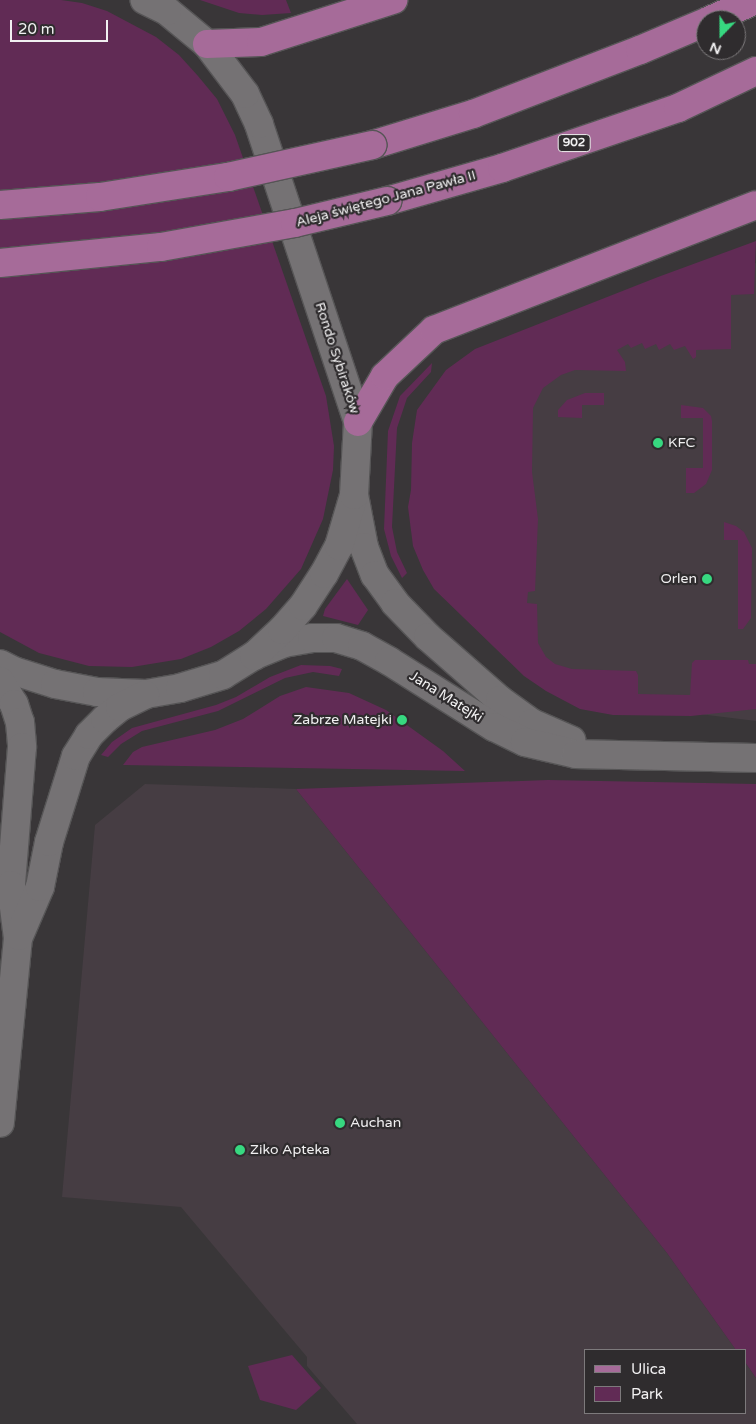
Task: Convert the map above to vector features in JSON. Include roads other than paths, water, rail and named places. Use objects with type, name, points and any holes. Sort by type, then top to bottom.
[{"type":"main road","name":"Rondo Sybiraków","points":[[0,664],[14,671],[55,684],[97,692],[146,694],[180,688],[223,675],[254,656],[298,612],[324,574],[339,546],[354,495],[358,422],[259,124],[245,94],[207,44],[167,11],[144,0]]},
{"type":"main road","points":[[207,44],[261,42],[392,0]]},
{"type":"main road","points":[[733,10],[756,0]]},
{"type":"main road","points":[[0,205],[100,196],[228,177],[372,145],[473,114],[640,50],[696,26]]},
{"type":"main road","name":"Aleja świętego Jana Pawła II","points":[[0,263],[161,247],[295,223],[386,201],[502,168],[678,108],[756,71]]},
{"type":"main road","points":[[358,422],[385,376],[434,330],[756,205]]},
{"type":"main road","name":"Jana Matejki","points":[[354,495],[364,547],[375,576],[395,603],[428,637],[500,700],[532,723],[580,743],[608,752],[643,757]]},
{"type":"main road","name":"Jana Matejki","points":[[254,656],[284,643],[312,638],[336,638],[362,646],[466,710],[525,742],[576,754],[643,757],[756,758]]},
{"type":"main road","points":[[0,681],[14,704],[20,722],[22,747],[11,885],[18,938],[0,1123]]},
{"type":"main road","points":[[18,938],[40,887],[49,842],[76,756],[89,735],[104,719],[120,707],[146,694]]},
{"type":"place","name":"KFC","points":[[658,443]]},
{"type":"place","name":"Orlen","points":[[707,579]]},
{"type":"place","name":"Zabrze Matejki","points":[[402,720]]},
{"type":"place","name":"Auchan","points":[[340,1123]]},
{"type":"place","name":"Ziko Apteka","points":[[240,1150]]}]
